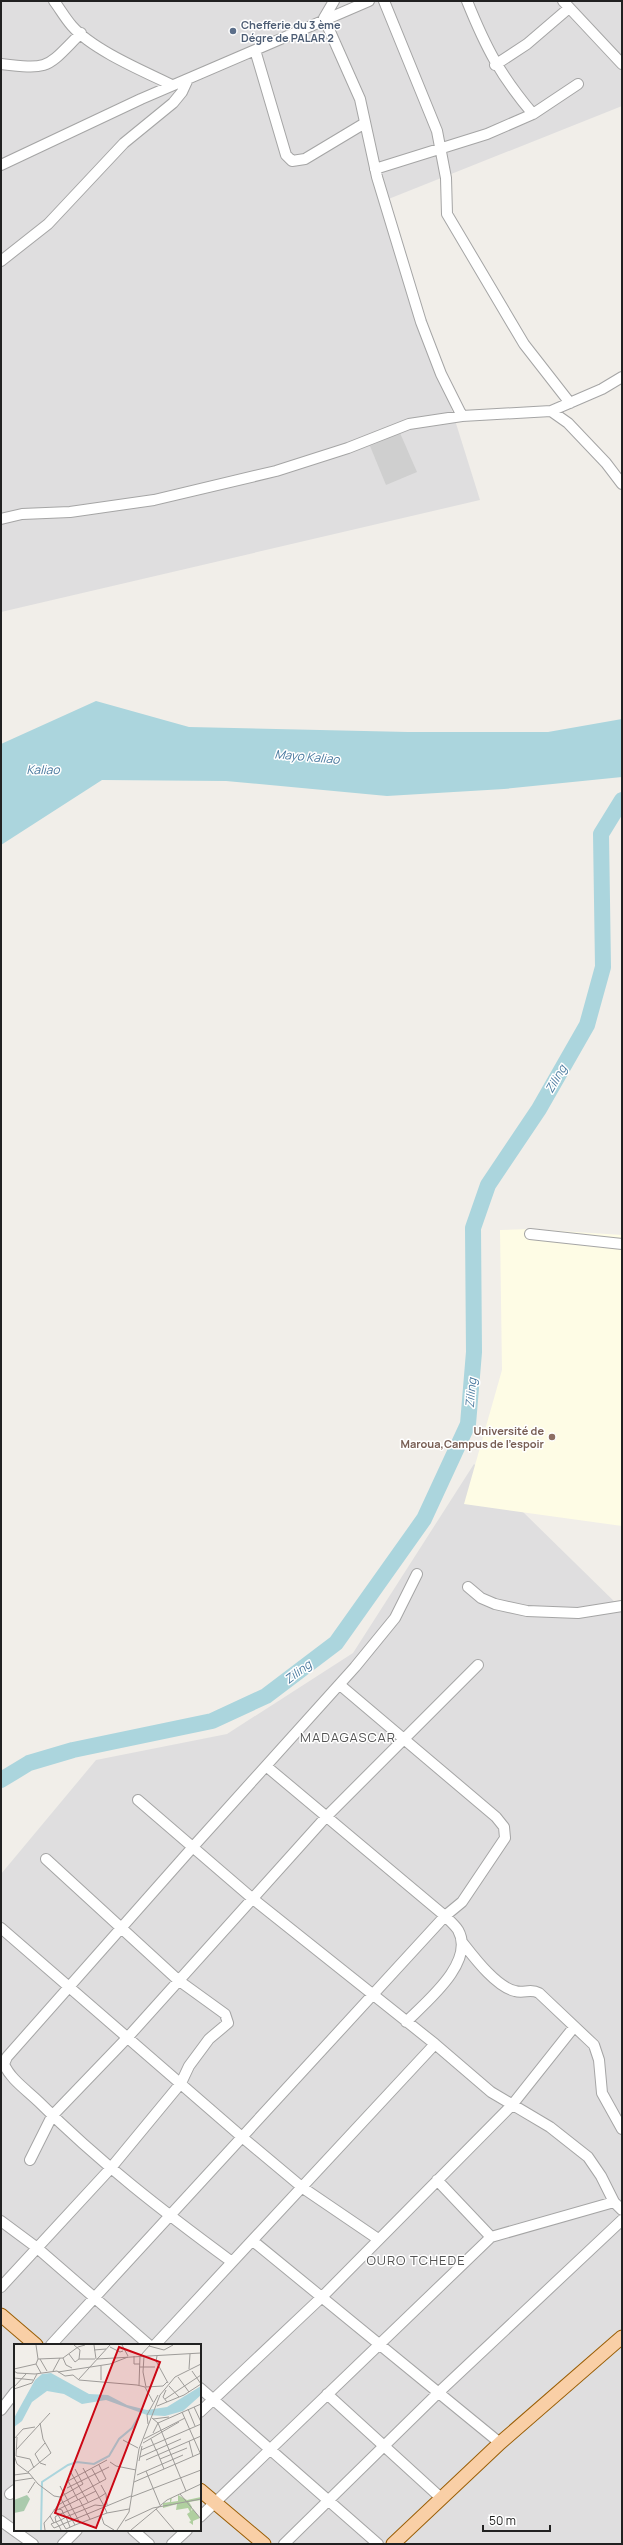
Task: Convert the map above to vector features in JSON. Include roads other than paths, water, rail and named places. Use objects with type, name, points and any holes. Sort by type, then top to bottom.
[{"type":"main road","points":[[1,2315],[35,2344]]},
{"type":"main road","points":[[393,2544],[500,2443],[622,2337]]},
{"type":"main road","points":[[201,2491],[264,2544]]},
{"type":"street","points":[[54,1],[73,27],[81,33],[114,56],[172,86]]},
{"type":"street","points":[[324,18],[334,1]]},
{"type":"street","points":[[1,165],[324,18],[369,1]]},
{"type":"street","points":[[384,1],[437,131],[446,178],[447,214],[455,231],[524,344],[570,403]]},
{"type":"street","points":[[467,1],[495,65],[508,84],[533,114]]},
{"type":"street","points":[[495,65],[527,44],[566,4],[622,64]]},
{"type":"street","points":[[324,18],[360,99],[375,169],[421,322],[441,374],[462,416]]},
{"type":"street","points":[[1,64],[35,67],[50,64],[81,33]]},
{"type":"street","points":[[255,50],[286,155],[292,161],[304,159],[366,123]]},
{"type":"street","points":[[1,261],[48,224],[124,144],[173,103],[182,92],[188,79]]},
{"type":"street","points":[[375,169],[440,147],[487,134],[533,114],[578,84]]},
{"type":"street","points":[[1,520],[22,514],[70,512],[154,500],[276,471],[348,448],[409,424],[462,416],[551,411],[602,389],[622,377]]},
{"type":"street","points":[[551,411],[568,423],[606,463],[622,484]]},
{"type":"street","points":[[530,1234],[622,1244]]},
{"type":"street","points":[[232,2262],[169,2216],[110,2169],[52,2116],[7,2070],[4,2064],[7,2057],[122,1929],[192,1848],[340,1685],[395,1618],[417,1574]]},
{"type":"street","points":[[468,1587],[481,1598],[495,1604],[527,1611],[578,1613],[622,1606]]},
{"type":"street","points":[[30,2160],[52,2116],[128,2037],[325,1818],[402,1739],[478,1665]]},
{"type":"street","points":[[52,2344],[373,1993],[445,1916],[462,1902],[501,1847],[505,1838],[504,1827],[496,1817],[340,1685]]},
{"type":"street","points":[[266,1766],[325,1818],[445,1916],[458,1930],[462,1942],[499,1982],[514,1991],[533,1990],[539,1993],[594,2044],[599,2060],[602,2093],[622,2129]]},
{"type":"street","points":[[138,1800],[253,1899],[373,1993],[491,2092],[550,2127],[588,2157],[602,2176],[614,2202],[622,2210]]},
{"type":"street","points":[[1,2287],[36,2247],[110,2169],[181,2083],[189,2066],[209,2039],[228,2023],[224,2014],[178,1980],[46,1859]]},
{"type":"street","points":[[1,1928],[242,2137],[304,2188],[378,2239]]},
{"type":"street","points":[[406,2022],[452,1974],[462,1942]]},
{"type":"street","points":[[201,2411],[323,2296],[512,2105],[574,2026]]},
{"type":"street","points":[[156,2344],[232,2262],[304,2188],[435,2044]]},
{"type":"street","points":[[437,2180],[491,2237]]},
{"type":"street","points":[[201,2516],[491,2237],[614,2202]]},
{"type":"street","points":[[284,2544],[438,2393],[622,2220]]},
{"type":"street","points":[[1,2221],[36,2247],[148,2344]]},
{"type":"street","points":[[253,2241],[323,2296],[500,2443]]},
{"type":"street","points":[[201,2389],[378,2544]]},
{"type":"street","points":[[1,2410],[14,2393]]},
{"type":"street","points":[[327,2394],[441,2498]]},
{"type":"street","points":[[1,2521],[14,2530]]},
{"type":"street","points":[[15,2531],[33,2544]]},
{"type":"street","points":[[63,2544],[76,2531]]},
{"type":"street","points":[[134,2531],[149,2544]]},
{"type":"street","points":[[172,2544],[186,2531]]},
{"type":"water","name":"Kaliao","points":[[96,701],[189,727],[408,732],[548,732],[622,719],[622,777],[504,789],[387,796],[226,781],[102,780],[1,845],[1,744]]},
{"type":"waterway","name":"Ziling","points":[[1,1780],[29,1763],[73,1750],[212,1721],[266,1696],[336,1643],[424,1519],[468,1424],[474,1352],[473,1228],[488,1185],[539,1109],[587,1025],[603,967],[601,834],[622,800]]},
{"type":"place","name":"Chefferie du 3 ème Dégre de PALAR 2","points":[[233,31]]},
{"type":"place","name":"Université de Maroua,Campus de l'espoir","points":[[552,1437]]},
{"type":"district","name":"MADAGASCAR","points":[[348,1737]]},
{"type":"district","name":"OURO TCHEDE","points":[[416,2260]]},
{"type":"water label","name":"Mayo Kaliao","points":[[307,757]]}]
